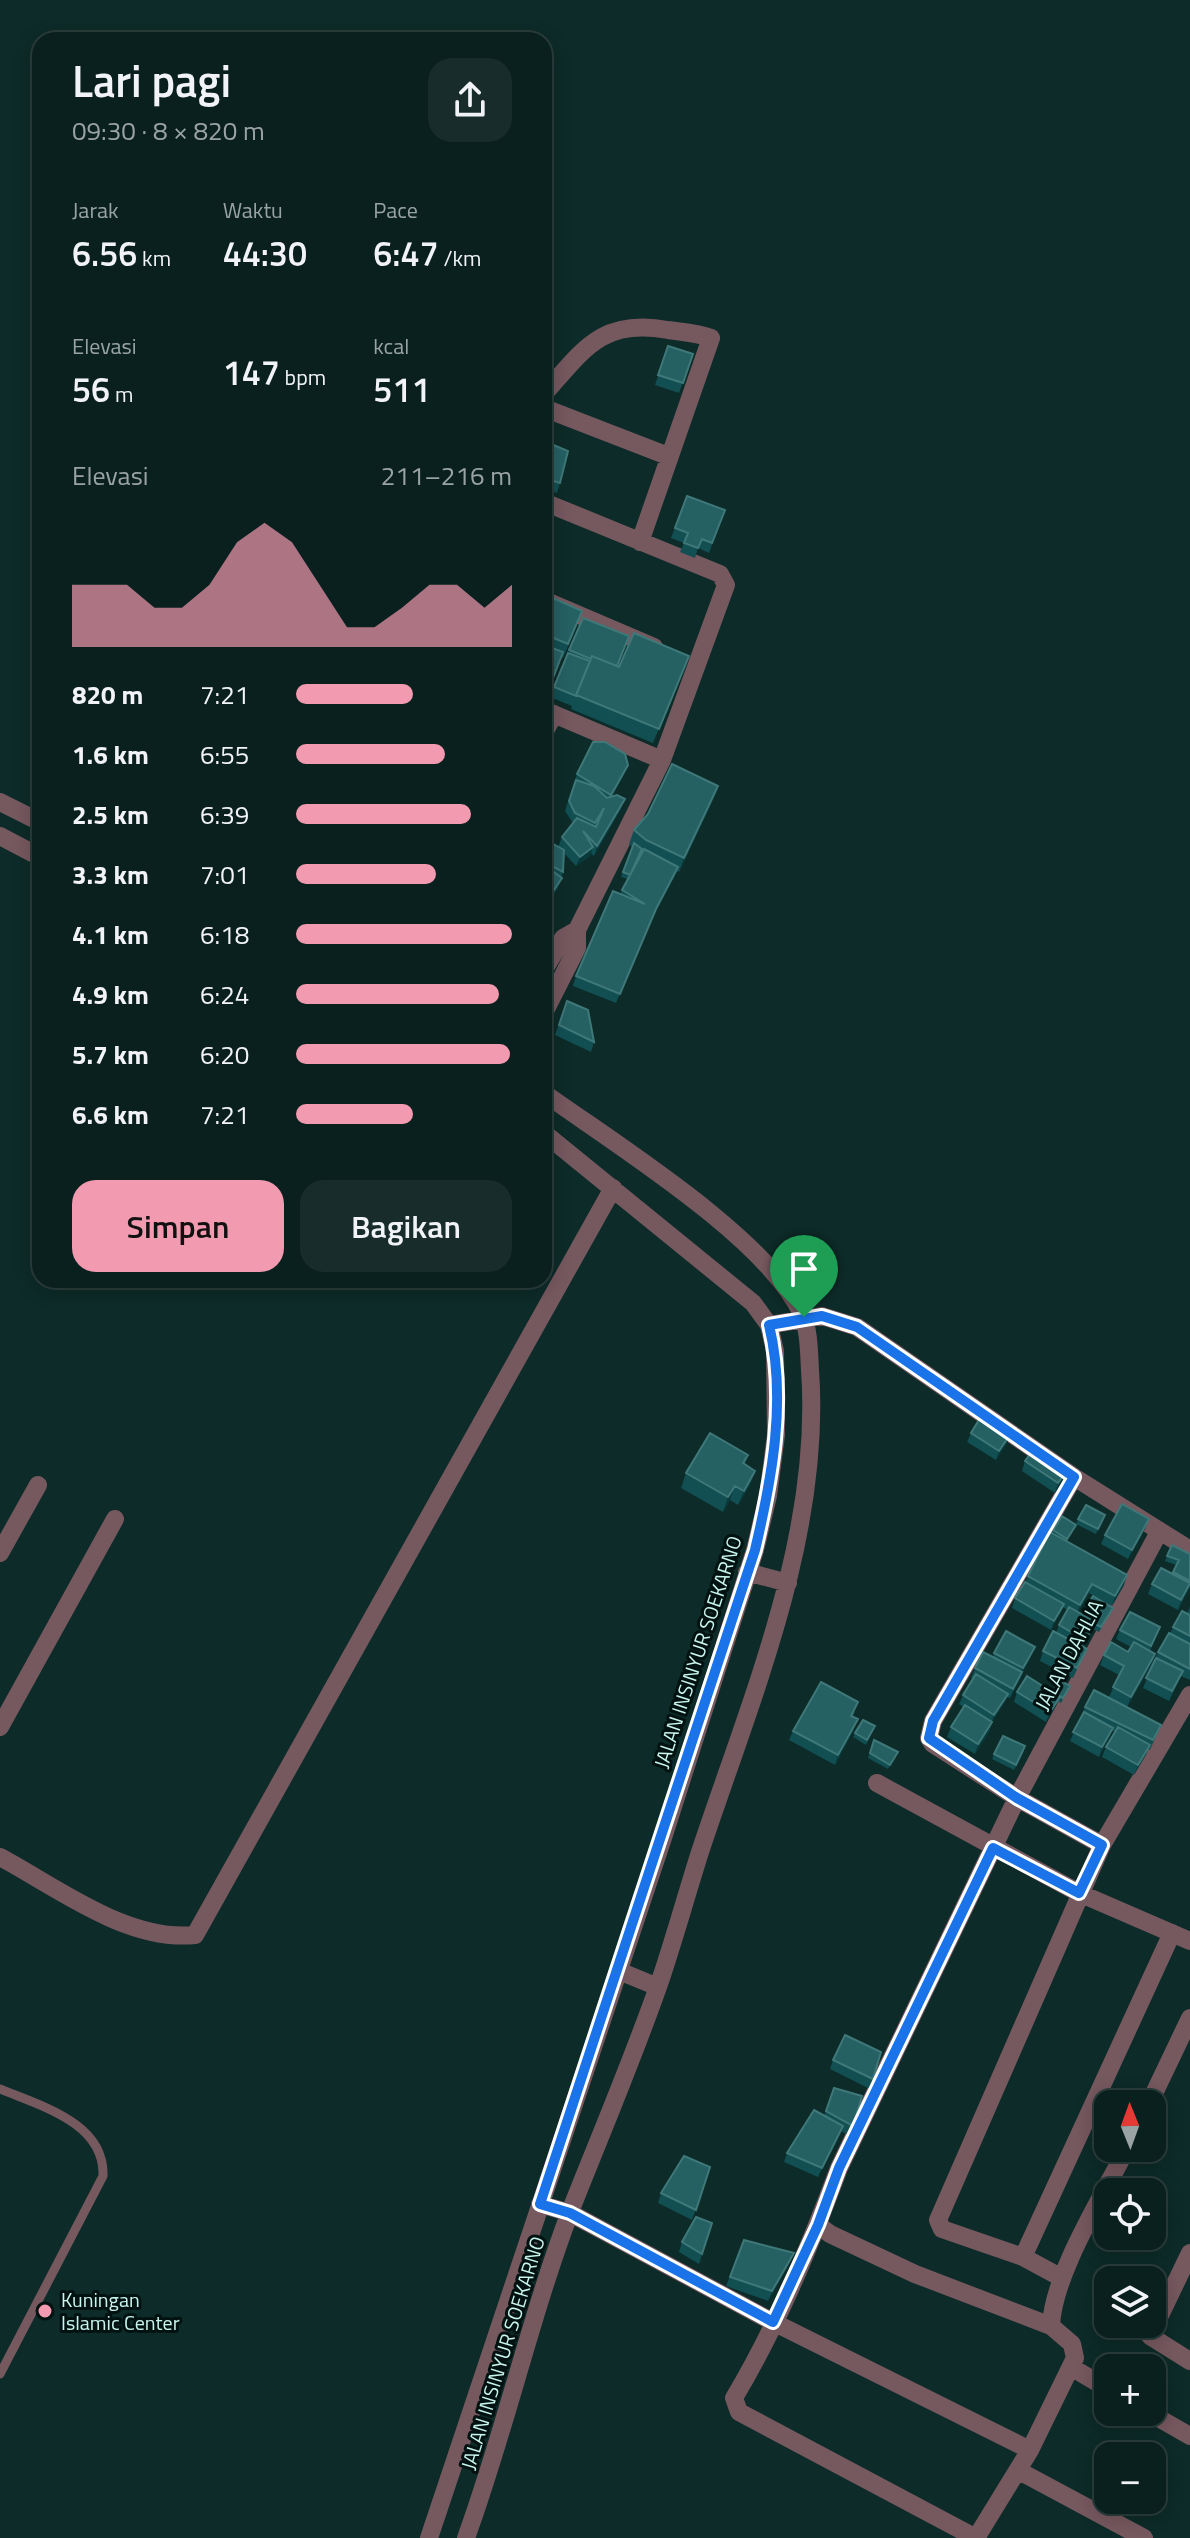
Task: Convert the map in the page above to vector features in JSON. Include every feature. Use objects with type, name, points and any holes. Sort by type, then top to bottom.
[{"type":"street","points":[[552,385],[602,334],[620,328],[653,327],[708,336],[711,341],[640,542]]},
{"type":"street","points":[[552,411],[668,456]]},
{"type":"street","points":[[552,505],[723,577],[723,598],[684,660],[662,760],[577,930],[577,948],[552,997]]},
{"type":"street","points":[[552,603],[684,660]]},
{"type":"street","points":[[552,713],[662,760]]},
{"type":"street","points":[[0,802],[32,818]]},
{"type":"street","points":[[22,847],[32,831]]},
{"type":"street","points":[[0,836],[32,853]]},
{"type":"street","points":[[552,957],[563,938],[577,930]]},
{"type":"street","name":"JALAN INSINYUR SOEKARNO","points":[[466,2538],[570,2213],[599,2147],[658,1987],[788,1583],[798,1536],[810,1435],[811,1389],[804,1317],[781,1278],[757,1254],[646,1166],[552,1099]]},
{"type":"street","points":[[552,1139],[731,1284],[753,1303],[769,1325],[804,1317],[835,1319],[857,1327],[1074,1477],[1190,1550]]},
{"type":"street","points":[[0,1857],[122,1923],[174,1938],[195,1935],[613,1188]]},
{"type":"street","name":"JALAN INSINYUR SOEKARNO","points":[[429,2538],[619,1971],[747,1572],[768,1496],[776,1435],[775,1351],[769,1325]]},
{"type":"street","points":[[1074,1477],[929,1728],[929,1738],[933,1744],[1017,1798],[1102,1845]]},
{"type":"street","points":[[0,1553],[38,1485]]},
{"type":"street","points":[[0,1727],[115,1519]]},
{"type":"street","name":"JALAN DAHLIA","points":[[976,2538],[739,2412],[734,2398],[818,2225],[839,2168],[1017,1798],[1159,1532]]},
{"type":"street","points":[[747,1572],[788,1583]]},
{"type":"street","points":[[1062,2278],[1023,2257],[942,2229],[938,2220],[1102,1845],[1190,1695]]},
{"type":"street","points":[[877,1783],[1079,1893],[1190,1941]]},
{"type":"street","points":[[1023,2257],[1172,1933]]},
{"type":"street","points":[[619,1971],[658,1987]]},
{"type":"street","points":[[1156,2090],[1190,2018]]},
{"type":"street","points":[[1051,2326],[1062,2278],[1120,2162]]},
{"type":"street","points":[[540,2204],[570,2213],[773,2322],[1030,2450]]},
{"type":"street","points":[[818,2225],[823,2231],[915,2274],[1051,2326],[1072,2344],[1075,2358],[1030,2450],[976,2538]]},
{"type":"street","points":[[1190,2253],[1150,2336],[1190,2361]]},
{"type":"street","points":[[1071,2367],[1094,2381]]},
{"type":"street","points":[[1166,2422],[1190,2436]]},
{"type":"street","points":[[1019,2471],[1144,2538]]},
{"type":"lane","points":[[0,2089],[45,2108],[88,2132],[104,2158],[103,2176],[0,2374]]},
{"type":"building","points":[[668,346],[693,354],[683,383],[658,375]]},
{"type":"building","points":[[552,444],[568,451],[560,483],[552,480]]},
{"type":"building","points":[[687,496],[725,510],[712,543],[702,539],[698,548],[684,543],[688,533],[675,528]]},
{"type":"building","points":[[552,598],[582,611],[568,644],[552,637]]},
{"type":"building","points":[[583,618],[629,636],[617,666],[569,650]]},
{"type":"building","points":[[634,633],[689,656],[659,729],[576,695],[592,656],[619,667]]},
{"type":"building","points":[[552,648],[563,652],[552,681]]},
{"type":"building","points":[[568,653],[590,661],[576,696],[554,687]]},
{"type":"building","points":[[593,742],[605,742],[625,754],[628,765],[611,795],[577,774]]},
{"type":"building","points":[[672,764],[718,786],[684,858],[646,840],[634,830],[648,814]]},
{"type":"building","points":[[576,780],[594,786],[607,798],[617,795],[625,799],[597,846],[583,831],[593,847],[580,857],[562,837],[577,818],[596,827],[604,808],[595,823],[575,813],[569,801]]},
{"type":"building","points":[[552,843],[564,850],[563,872],[552,866]]},
{"type":"building","points":[[634,843],[642,849],[630,875],[623,872]]},
{"type":"building","points":[[644,849],[678,867],[656,909],[620,994],[576,976],[613,891],[645,904],[622,890]]},
{"type":"building","points":[[552,871],[562,878],[552,893]]},
{"type":"building","points":[[567,1001],[588,1010],[594,1042],[559,1025]]},
{"type":"building","points":[[985,1410],[1014,1429],[999,1451],[971,1433]]},
{"type":"building","points":[[710,1433],[748,1455],[743,1463],[755,1471],[744,1491],[735,1486],[728,1497],[686,1473]]},
{"type":"building","points":[[1036,1446],[1069,1468],[1058,1483],[1025,1461]]},
{"type":"building","points":[[1122,1504],[1149,1519],[1132,1550],[1105,1535]]},
{"type":"building","points":[[1086,1505],[1105,1515],[1098,1529],[1078,1519]]},
{"type":"building","points":[[1062,1516],[1076,1525],[1067,1539],[1053,1530]]},
{"type":"building","points":[[1050,1532],[1127,1575],[1115,1596],[1092,1584],[1080,1605],[1028,1576]]},
{"type":"building","points":[[1172,1545],[1190,1554],[1190,1581],[1173,1572],[1179,1560],[1167,1556]]},
{"type":"building","points":[[1161,1568],[1190,1583],[1181,1600],[1152,1584]]},
{"type":"building","points":[[1025,1582],[1064,1604],[1054,1621],[1015,1598]]},
{"type":"building","points":[[1093,1596],[1113,1608],[1101,1627],[1082,1614]]},
{"type":"building","points":[[1069,1607],[1096,1622],[1085,1640],[1059,1625]]},
{"type":"building","points":[[1182,1611],[1190,1615],[1190,1636],[1173,1627]]},
{"type":"building","points":[[1130,1612],[1160,1627],[1151,1646],[1120,1630]]},
{"type":"building","points":[[1006,1631],[1035,1647],[1023,1668],[994,1653]]},
{"type":"building","points":[[1053,1631],[1087,1649],[1077,1668],[1043,1651]]},
{"type":"building","points":[[1169,1633],[1190,1644],[1190,1669],[1158,1652]]},
{"type":"building","points":[[1111,1642],[1128,1652],[1134,1642],[1155,1654],[1131,1697],[1113,1687],[1124,1666],[1104,1655]]},
{"type":"building","points":[[983,1652],[1022,1672],[1013,1689],[975,1668]]},
{"type":"building","points":[[1156,1658],[1183,1671],[1172,1691],[1146,1678]]},
{"type":"building","points":[[976,1674],[1008,1694],[994,1715],[963,1695]]},
{"type":"building","points":[[1027,1676],[1060,1697],[1050,1712],[1017,1692]]},
{"type":"building","points":[[1060,1680],[1070,1686],[1063,1698],[1053,1692]]},
{"type":"building","points":[[821,1682],[858,1702],[851,1716],[858,1719],[838,1755],[793,1731]]},
{"type":"building","points":[[1094,1690],[1161,1725],[1153,1740],[1085,1707]]},
{"type":"building","points":[[965,1705],[992,1722],[978,1744],[951,1727]]},
{"type":"building","points":[[1084,1712],[1113,1728],[1102,1747],[1073,1732]]},
{"type":"building","points":[[863,1720],[875,1726],[867,1740],[855,1733]]},
{"type":"building","points":[[1118,1727],[1150,1745],[1138,1765],[1106,1747]]},
{"type":"building","points":[[1003,1736],[1025,1746],[1016,1765],[994,1754]]},
{"type":"building","points":[[874,1740],[898,1752],[890,1765],[870,1753]]},
{"type":"building","points":[[845,2035],[881,2052],[873,2079],[833,2060]]},
{"type":"building","points":[[834,2088],[862,2096],[853,2126],[826,2111]]},
{"type":"building","points":[[814,2110],[843,2126],[822,2168],[787,2153]]},
{"type":"building","points":[[684,2156],[710,2167],[696,2210],[661,2193]]},
{"type":"building","points":[[696,2217],[712,2223],[702,2254],[682,2242]]},
{"type":"building","points":[[744,2240],[794,2253],[772,2291],[730,2277]]},
{"type":"place","name":"Kuningan Islamic Center","points":[[45,2311]]},
{"type":"route","points":[[822,1316],[857,1327],[1074,1477],[929,1728],[929,1738],[933,1744],[1017,1798],[1102,1845],[1079,1893],[993,1848],[839,2168],[818,2225],[773,2322],[570,2213],[540,2204],[663,1838],[716,1663],[755,1550],[768,1496],[776,1435],[775,1351],[769,1325],[804,1317],[822,1316]]}]
